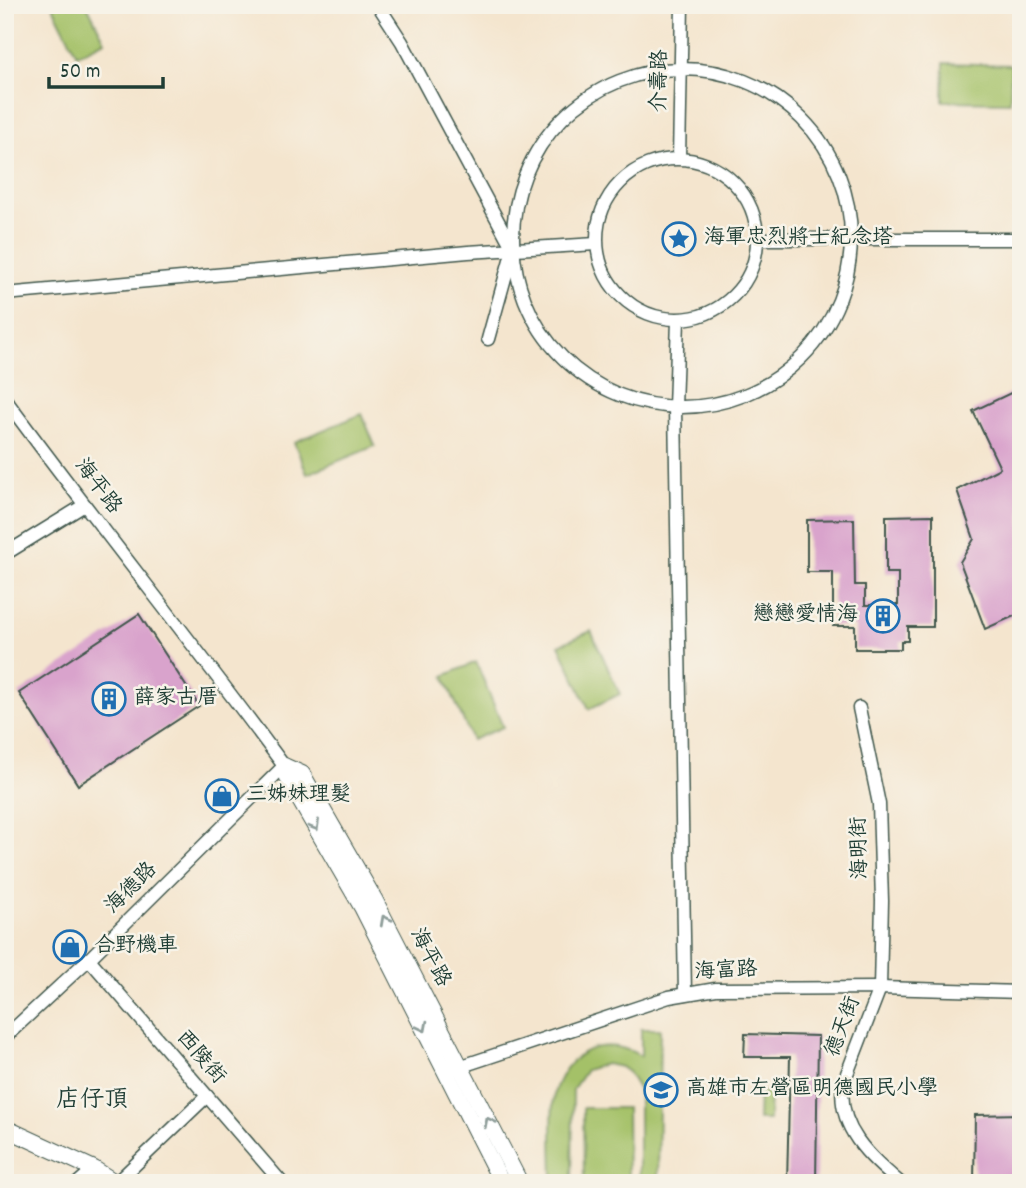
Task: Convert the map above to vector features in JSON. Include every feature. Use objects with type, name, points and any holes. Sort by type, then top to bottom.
[{"type":"street","points":[[378,5],[402,42],[513,249],[519,284],[533,317],[552,346],[577,371],[607,390],[640,402],[675,407],[704,406],[734,399],[761,387],[786,371],[826,326],[839,299],[847,271],[851,241],[841,181],[829,154],[812,130],[791,108],[766,91],[739,78],[710,70],[681,68],[642,72],[605,86],[572,108],[546,137],[526,172],[515,210],[513,249],[488,339]]},
{"type":"street","name":"介壽路","points":[[679,158],[681,5]]},
{"type":"street","points":[[679,158],[709,165],[735,182],[747,199],[755,218],[758,239],[754,264],[743,287],[725,304],[703,316],[678,320],[654,317],[632,306],[614,290],[602,269],[596,244],[597,226],[603,208],[612,191],[625,177],[641,166],[679,158]]},
{"type":"street","points":[[758,239],[1021,239]]},
{"type":"street","points":[[5,293],[596,244]]},
{"type":"street","points":[[678,320],[675,407],[685,994]]},
{"type":"street","name":"海平路","points":[[5,399],[83,506],[169,613],[284,766],[302,774],[374,899],[453,1068],[502,1183]]},
{"type":"street","points":[[5,554],[83,506]]},
{"type":"street","name":"海明街","points":[[859,708],[879,804],[882,901],[880,988]]},
{"type":"street","name":"海德路","points":[[5,1037],[89,959],[284,766]]},
{"type":"street","name":"西陵街","points":[[89,959],[282,1183]]},
{"type":"street","name":"海富路","points":[[453,1068],[685,994],[716,989],[880,988],[1021,992]]},
{"type":"street","name":"德天街","points":[[880,988],[843,1084],[841,1097],[849,1128],[873,1159],[900,1183]]},
{"type":"street","name":"海平路","points":[[453,1068],[520,1183]]},
{"type":"street","points":[[5,1128],[94,1169],[116,1183],[207,1096]]},
{"type":"street","points":[[78,1183],[94,1169]]},
{"type":"green space","points":[[52,5],[87,5],[105,41],[77,55]]},
{"type":"green space","points":[[944,63],[1011,65],[1010,102],[943,101]]},
{"type":"green space","points":[[362,414],[375,446],[307,474],[294,442]]},
{"type":"green space","points":[[591,631],[620,694],[589,709],[559,645]]},
{"type":"green space","points":[[476,662],[503,727],[472,740],[444,676]]},
{"type":"green space","points":[[641,1029],[660,1029],[658,1183],[639,1183],[639,1090],[628,1072],[621,1067],[606,1064],[586,1070],[573,1089],[572,1183],[553,1183],[553,1106],[555,1088],[561,1076],[573,1061],[590,1049],[610,1046],[641,1056]]},
{"type":"green space","points":[[770,1092],[769,1120],[758,1120],[759,1093]]},
{"type":"green space","points":[[583,1108],[627,1108],[628,1183],[584,1183]]},
{"type":"building","points":[[1021,388],[1021,613],[985,629],[960,562],[974,539],[957,490],[1000,468],[973,411]]},
{"type":"building","points":[[933,515],[933,627],[908,627],[908,641],[901,641],[901,649],[855,649],[855,626],[833,626],[833,572],[807,572],[807,520],[854,519],[855,585],[865,585],[865,605],[898,605],[898,573],[886,573],[886,516]]},
{"type":"building","name":"薛家古厝","points":[[139,614],[199,706],[78,785],[19,693]]},
{"type":"building","points":[[745,1034],[818,1036],[816,1183],[787,1183],[790,1057],[744,1057]]},
{"type":"building","points":[[1021,1114],[1021,1183],[974,1183],[975,1115]]},
{"type":"place","name":"海軍忠烈將士紀念塔","points":[[679,239]]},
{"type":"place","name":"戀戀愛情海","points":[[883,616]]},
{"type":"place","name":"薛家古厝","points":[[109,699]]},
{"type":"place","name":"三姊妹理髮","points":[[222,796]]},
{"type":"place","name":"合野機車","points":[[70,947]]},
{"type":"place","name":"高雄市左營區明德國民小學","points":[[661,1090]]},
{"type":"district","name":"店仔頂","points":[[92,1101]]}]
